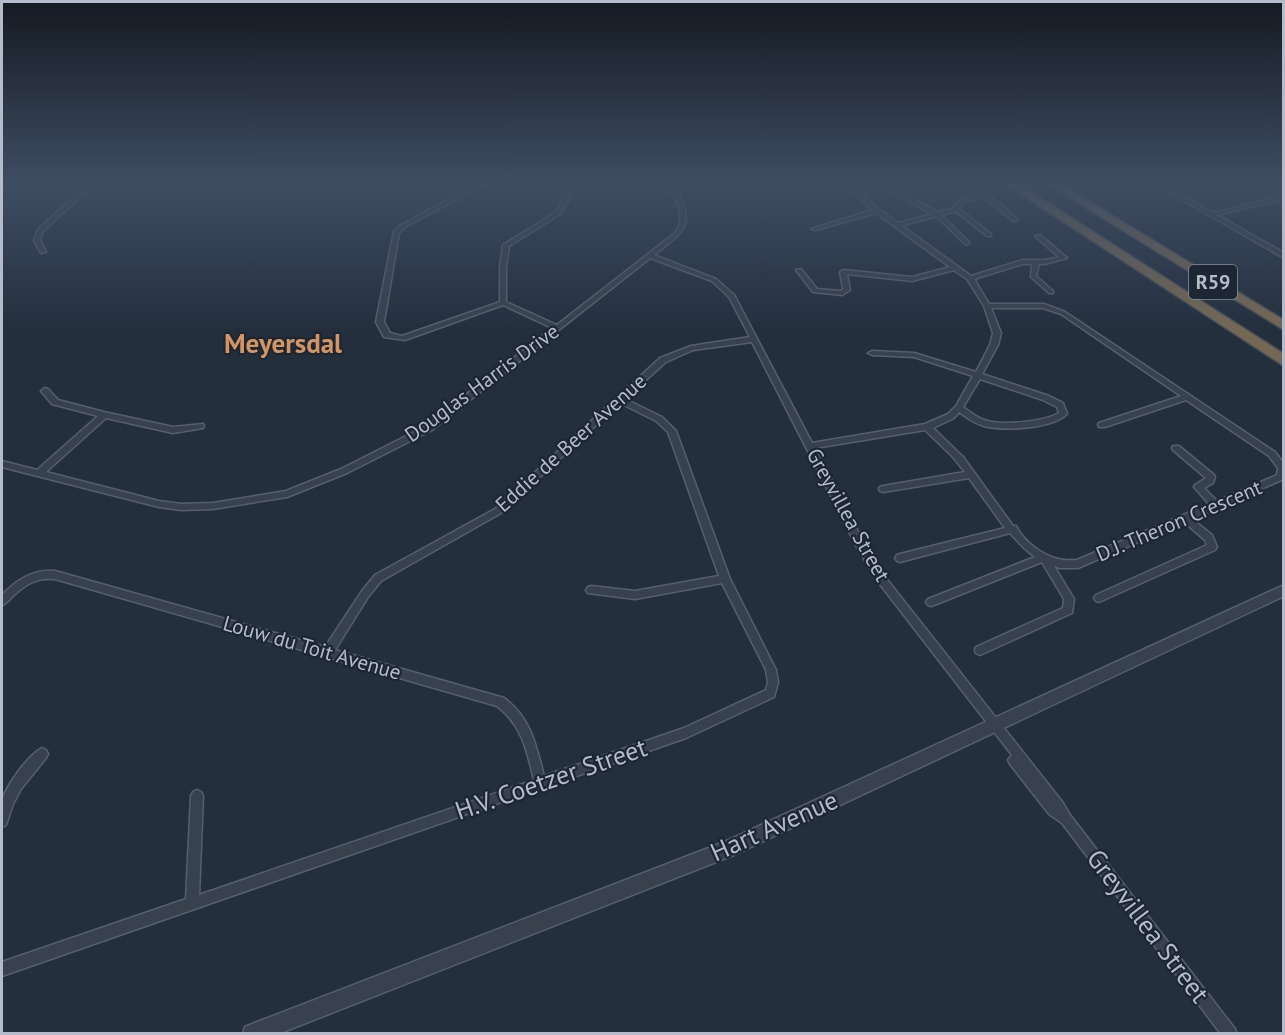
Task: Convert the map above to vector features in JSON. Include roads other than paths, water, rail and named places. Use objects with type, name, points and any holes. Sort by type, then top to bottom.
[{"type":"highway","name":"R59","points":[[1084,231],[1284,361]]},
{"type":"highway","name":"R59","points":[[1129,231],[1284,326]]},
{"type":"highway","points":[[1133,231],[1142,239]]},
{"type":"street","points":[[41,231],[38,240],[43,252]]},
{"type":"street","points":[[397,231],[380,322],[387,335],[402,339],[503,303],[558,328]]},
{"type":"street","points":[[503,303],[504,247],[528,231]]},
{"type":"street","name":"Douglas Harris Drive","points":[[2,464],[168,506],[213,506],[278,497],[313,485],[418,435],[651,256],[677,231]]},
{"type":"street","points":[[810,446],[927,427],[951,416],[959,408],[994,345],[997,333],[987,306],[970,279],[906,231]]},
{"type":"street","points":[[955,231],[967,243]]},
{"type":"street","points":[[982,231],[988,236]]},
{"type":"street","points":[[1241,231],[1284,256]]},
{"type":"street","points":[[970,279],[1023,262],[1048,262],[1064,257],[1038,236]]},
{"type":"street","name":"Greyvillea Street","points":[[651,256],[709,278],[724,287],[732,296],[862,548],[882,580],[1053,810],[1066,819],[1230,1034]]},
{"type":"street","points":[[1036,262],[1033,276],[1051,292]]},
{"type":"street","points":[[799,270],[813,290],[846,292],[843,272],[912,279],[956,267]]},
{"type":"street","name":"D.J. Theron Crescent","points":[[987,306],[1044,306],[1056,309],[1272,454],[1282,468],[1281,477],[1277,480],[1078,564],[1063,566],[1044,560]]},
{"type":"street","name":"Eddie de Beer Avenue","points":[[328,652],[365,594],[378,578],[498,510],[658,363],[673,354],[691,348],[755,339]]},
{"type":"street","points":[[872,353],[914,355],[1053,401],[1060,405],[1063,414],[1053,420],[990,424],[975,419],[959,408]]},
{"type":"street","points":[[45,391],[55,402],[104,415],[173,430],[200,426]]},
{"type":"street","points":[[1102,425],[1186,397]]},
{"type":"street","name":"H.V. Coetzer Street","points":[[2,969],[686,733],[748,706],[770,693],[774,682],[768,663],[725,579],[672,431],[659,419],[620,400]]},
{"type":"street","points":[[38,474],[104,415]]},
{"type":"street","points":[[927,427],[951,449],[1028,547],[1044,560],[1068,599],[1068,611],[980,650]]},
{"type":"street","points":[[1176,448],[1211,477],[1210,481],[1198,487],[1217,506]]},
{"type":"street","points":[[883,489],[971,474]]},
{"type":"street","points":[[1099,598],[1212,547],[1209,538],[1186,519]]},
{"type":"street","points":[[900,558],[1013,529]]},
{"type":"street","points":[[931,602],[1044,560]]},
{"type":"street","name":"Louw du Toit Avenue","points":[[2,601],[15,587],[34,576],[55,575],[500,702],[513,711],[522,724],[540,782]]},
{"type":"street","points":[[591,590],[635,595],[725,579]]},
{"type":"street","name":"Hart Avenue","points":[[252,1034],[728,849],[1284,590]]},
{"type":"street","points":[[2,821],[6,801],[20,777],[42,754]]},
{"type":"street","points":[[192,903],[197,796]]},
{"type":"district","name":"Meyersdal","points":[[283,344]]}]
